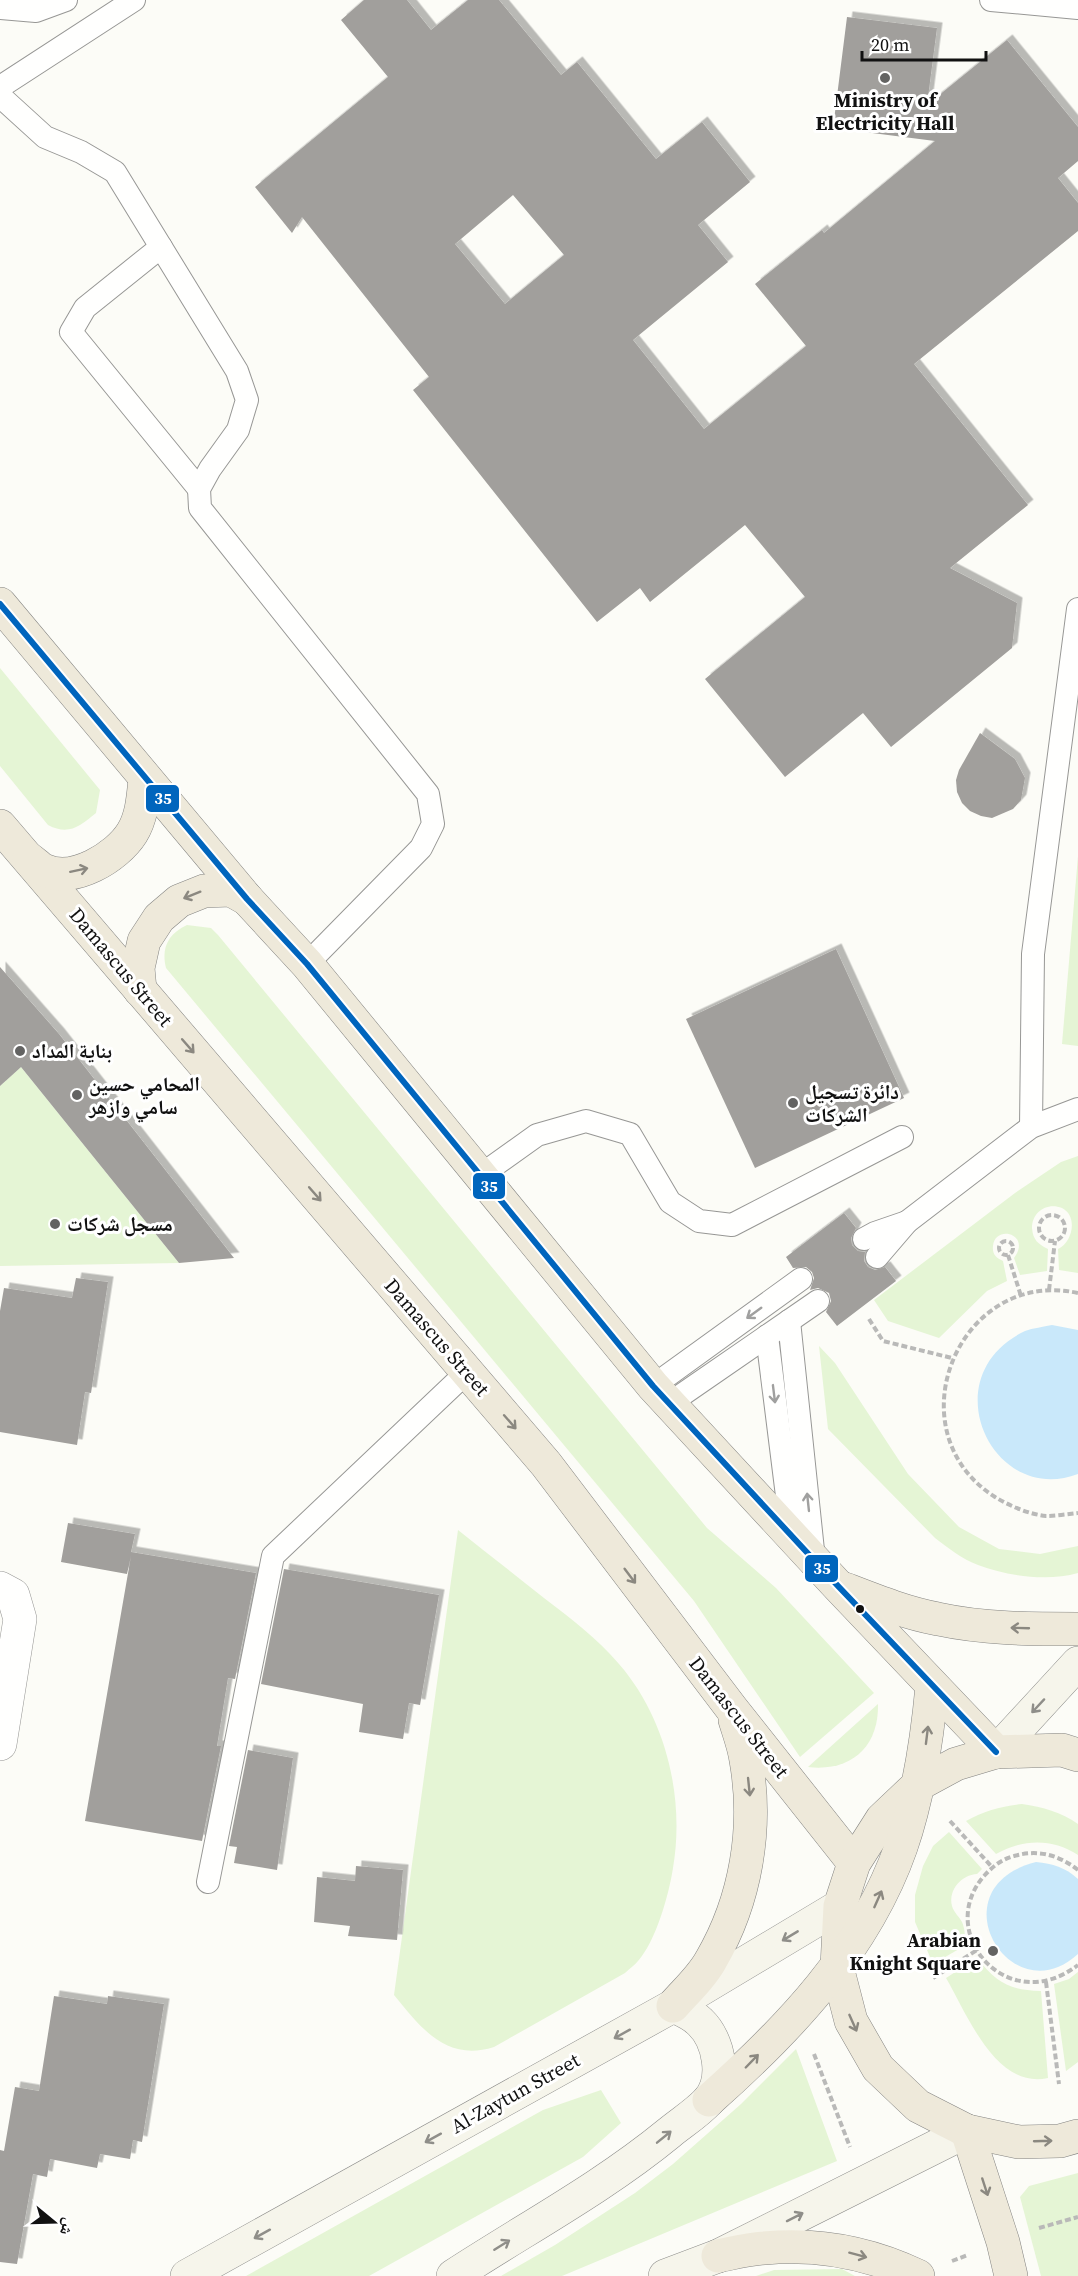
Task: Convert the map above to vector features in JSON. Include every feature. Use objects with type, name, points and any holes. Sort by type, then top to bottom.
[{"type":"main road","points":[[0,604],[247,900],[308,964],[662,1395],[838,1586],[996,1752]]},
{"type":"main road","points":[[26,856],[45,870],[63,873],[90,868],[114,854],[132,832],[143,806],[145,780]]},
{"type":"main road","name":"Damascus Street","points":[[0,826],[546,1464],[732,1710],[855,1863]]},
{"type":"main road","points":[[140,990],[138,968],[144,941],[159,918],[179,901],[204,891],[231,890],[247,900]]},
{"type":"main road","points":[[838,1586],[887,1606],[939,1620],[992,1627],[1078,1629]]},
{"type":"main road","points":[[996,1752],[1078,1664]]},
{"type":"main road","points":[[453,2276],[580,2197],[646,2152],[747,2066],[794,2018],[837,1967],[873,1910],[900,1848],[919,1784],[928,1736],[932,1686]]},
{"type":"main road","points":[[709,2100],[716,2085],[718,2069],[717,2052],[711,2036],[701,2022],[673,2006],[713,1957],[735,1911],[747,1861],[751,1810],[746,1759],[732,1710]]},
{"type":"main road","points":[[1078,1755],[1062,1750],[996,1752],[956,1764],[919,1784],[882,1819],[855,1863],[840,1906],[837,1967],[851,2021],[878,2068],[918,2106],[967,2131],[1019,2142],[1060,2141],[1078,2136]]},
{"type":"main road","name":"Al-Zaytun Street","points":[[187,2276],[673,2006],[840,1906]]},
{"type":"main road","points":[[665,2276],[717,2256],[967,2131]]},
{"type":"main road","points":[[967,2131],[1003,2242],[1011,2276]]},
{"type":"main road","points":[[717,2256],[762,2248],[807,2247],[852,2252],[896,2265],[918,2276]]},
{"type":"street","points":[[0,1588],[13,1595],[20,1619],[0,1744]]},
{"type":"lane","points":[[0,8],[36,11],[66,0]]},
{"type":"lane","points":[[0,87],[134,0]]},
{"type":"lane","points":[[991,0],[1078,8]]},
{"type":"lane","points":[[0,96],[45,137],[81,152],[115,172],[161,247],[237,371],[247,400],[238,430],[210,469],[199,489],[200,508],[428,794],[434,824],[421,848],[308,964]]},
{"type":"lane","points":[[161,247],[85,308],[71,332],[199,489]]},
{"type":"lane","points":[[1031,1127],[1033,954],[1078,609]]},
{"type":"lane","points":[[871,1248],[875,1233],[907,1222],[1031,1127],[1078,1109]]},
{"type":"lane","points":[[481,1175],[537,1135],[586,1121],[630,1134],[670,1202],[699,1221],[732,1225],[902,1137]]},
{"type":"lane","points":[[662,1395],[801,1279]]},
{"type":"lane","points":[[662,1395],[767,1336],[818,1301]]},
{"type":"lane","points":[[789,1321],[814,1560]]},
{"type":"lane","points":[[767,1336],[792,1536]]},
{"type":"lane","points":[[208,1882],[273,1556],[466,1372]]},
{"type":"path","points":[[1049,1290],[1055,1241],[1062,1236],[1066,1228],[1063,1220],[1052,1214],[1040,1221],[1038,1228],[1042,1237],[1055,1241]]},
{"type":"path","points":[[1008,1255],[1021,1296]]},
{"type":"path","points":[[1078,1293],[1049,1290],[1021,1296],[992,1310],[969,1331],[952,1358],[943,1392],[946,1428],[958,1461],[981,1488],[1011,1507],[1046,1516],[1078,1513]]},
{"type":"path","points":[[869,1320],[883,1341],[952,1358]]},
{"type":"path","points":[[950,1821],[992,1867]]},
{"type":"path","points":[[1078,1870],[1066,1861],[1048,1854],[1028,1852],[1009,1857],[992,1867],[980,1881],[972,1897],[968,1915],[970,1933],[977,1950],[999,1974],[1030,1983],[1046,1982],[1065,1975],[1078,1965]]},
{"type":"path","points":[[933,1978],[977,1950]]},
{"type":"path","points":[[1046,1982],[1059,2084]]},
{"type":"path","points":[[811,2046],[854,2156]]},
{"type":"green space","points":[[0,668],[100,790],[96,813],[74,828],[62,830],[48,825],[0,766]]},
{"type":"green space","points":[[1078,856],[1078,1046],[1062,1044]]},
{"type":"green space","points":[[187,925],[211,928],[218,935],[707,1528],[776,1588],[874,1693],[800,1757],[694,1601],[166,968],[165,948],[171,937]]},
{"type":"green space","points":[[21,1067],[179,1263],[0,1266],[0,1086]]},
{"type":"green space","points":[[1078,1156],[1078,1273],[1059,1270],[1058,1249],[1063,1246],[1070,1235],[1072,1223],[1070,1217],[1062,1208],[1046,1207],[1035,1217],[1032,1228],[1037,1241],[1048,1249],[1047,1271],[1020,1275],[1014,1258],[1019,1243],[1011,1235],[1000,1235],[995,1239],[993,1251],[996,1257],[1003,1261],[1007,1281],[987,1291],[939,1338],[888,1321],[874,1300],[1015,1193],[1061,1162]]},
{"type":"green space","points":[[819,1346],[835,1363],[908,1474],[959,1527],[999,1549],[1040,1554],[1078,1546],[1078,1573],[1041,1577],[1002,1572],[966,1560],[935,1538],[828,1429]]},
{"type":"green space","points":[[458,1530],[583,1629],[619,1664],[635,1685],[660,1734],[674,1787],[676,1814],[676,1841],[668,1891],[656,1930],[637,1962],[625,1973],[494,2047],[477,2050],[462,2050],[436,2039],[414,2019],[394,1995]]},
{"type":"green space","points":[[878,1704],[874,1733],[860,1754],[837,1765],[808,1767]]},
{"type":"green space","points":[[1022,1804],[1052,1811],[1078,1824],[1078,1855],[1068,1849],[1048,1843],[1017,1845],[996,1854],[966,1821],[993,1810]]},
{"type":"green space","points":[[949,1832],[982,1869],[977,1874],[961,1880],[952,1894],[952,1906],[963,1924],[966,1945],[933,1964],[915,1922],[915,1895],[923,1866],[933,1846]]},
{"type":"green space","points":[[977,1958],[991,1974],[1005,1984],[1020,1989],[1041,1991],[1048,2078],[1030,2079],[1013,2072],[998,2061],[974,2029],[946,1978]]},
{"type":"green space","points":[[1078,1972],[1078,2062],[1066,2071],[1054,1984],[1069,1979]]},
{"type":"green space","points":[[796,2049],[837,2161],[562,2276],[501,2276],[555,2245],[635,2193],[673,2164],[741,2104]]},
{"type":"green space","points":[[601,2090],[621,2123],[583,2157],[369,2276],[246,2276],[543,2110]]},
{"type":"green space","points":[[1078,2173],[1078,2276],[1041,2276],[1020,2197],[1029,2186]]},
{"type":"green space","points":[[842,2269],[855,2276],[756,2276],[774,2270]]},
{"type":"water","points":[[1052,1325],[1078,1330],[1078,1474],[1047,1479],[1020,1472],[999,1455],[984,1432],[978,1405],[982,1377],[997,1351],[1025,1331]]},
{"type":"water","points":[[1036,1862],[1058,1867],[1078,1879],[1078,1954],[1053,1969],[1029,1969],[1008,1959],[994,1941],[987,1919],[990,1896],[1006,1876]]},
{"type":"building","points":[[364,0],[407,0],[431,30],[468,0],[499,0],[561,75],[577,62],[656,159],[702,122],[750,182],[698,225],[728,262],[633,340],[704,429],[806,346],[755,284],[822,230],[824,233],[935,141],[833,128],[847,17],[937,28],[927,105],[1007,40],[1078,127],[1078,161],[1058,178],[1078,203],[1078,231],[914,364],[1028,505],[950,568],[1017,603],[1012,648],[891,747],[863,713],[785,777],[705,679],[805,597],[745,525],[650,602],[640,588],[597,622],[413,390],[429,377],[302,217],[292,233],[255,187],[388,77],[341,20]],"holes":[[[513,195],[564,255],[505,304],[455,244]]]},
{"type":"building","points":[[980,733],[1015,759],[1025,778],[1021,800],[1013,809],[992,818],[970,811],[962,803],[957,792],[956,780],[959,770]]},
{"type":"building","points":[[836,949],[904,1098],[755,1168],[686,1019]]},
{"type":"building","points":[[0,967],[59,1034],[234,1258],[179,1263],[21,1067],[0,1086]]},
{"type":"building","points":[[844,1213],[856,1228],[851,1238],[852,1245],[858,1251],[865,1252],[864,1261],[868,1267],[875,1270],[885,1267],[896,1281],[837,1326],[826,1312],[831,1301],[829,1293],[818,1288],[810,1290],[814,1278],[812,1272],[806,1267],[793,1268],[786,1257]]},
{"type":"building","points":[[76,1278],[108,1282],[91,1393],[85,1392],[77,1445],[0,1432],[0,1311],[4,1288],[72,1298]]},
{"type":"building","points":[[68,1523],[135,1534],[131,1552],[256,1573],[235,1679],[228,1678],[217,1746],[221,1746],[202,1841],[85,1821],[131,1556],[127,1574],[61,1562]]},
{"type":"building","points":[[284,1569],[439,1595],[420,1705],[409,1703],[403,1739],[359,1732],[363,1704],[261,1684]]},
{"type":"building","points":[[248,1750],[293,1758],[277,1870],[234,1863],[237,1847],[229,1846]]},
{"type":"building","points":[[356,1866],[403,1870],[397,1940],[348,1936],[350,1926],[314,1922],[317,1877],[355,1881]]},
{"type":"building","points":[[54,1996],[107,2004],[108,1996],[164,2004],[142,2142],[133,2140],[130,2159],[100,2154],[97,2168],[50,2159],[47,2177],[33,2174],[17,2264],[0,2262],[0,2150],[4,2151],[15,2087],[39,2091]]},
{"type":"transit line","name":"35","points":[[0,604],[247,899],[307,964],[653,1386],[996,1752]]},
{"type":"place","name":"Ministry of Electricity Hall","points":[[885,78]]},
{"type":"place","name":"بناية المداد","points":[[20,1051]]},
{"type":"place","name":"المحامي حسين سامي وازهر","points":[[77,1095]]},
{"type":"place","name":"دائرة تسجيل الشركات","points":[[793,1103]]},
{"type":"place","name":"مسجل شركات","points":[[55,1224]]},
{"type":"place","name":"Arabian Knight Square","points":[[993,1951]]}]
